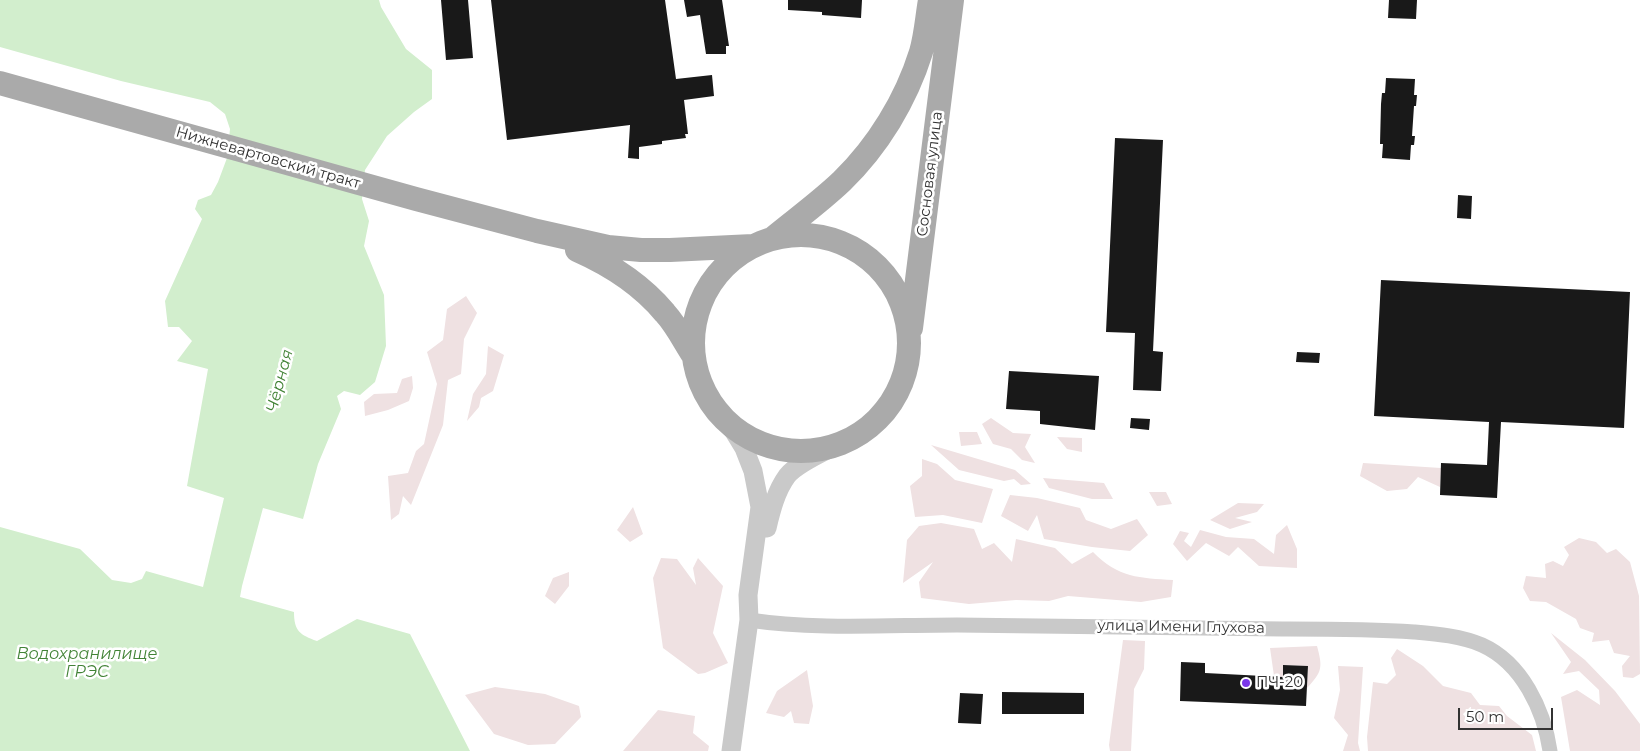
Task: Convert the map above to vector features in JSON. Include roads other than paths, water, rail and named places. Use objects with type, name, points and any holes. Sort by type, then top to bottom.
[{"type":"main road","points":[[908,347],[903,377],[889,405],[868,427],[841,443],[808,451],[775,448],[744,434],[730,424],[719,413],[702,386],[693,355],[693,338],[695,322],[706,291],[726,265],[739,255],[762,243],[842,181],[874,144],[903,97],[914,72],[921,51],[930,0]]},
{"type":"main road","name":"Сосновая улица","points":[[908,347],[952,0]]},
{"type":"main road","name":"Нижневартовский тракт","points":[[0,83],[416,200],[608,247],[641,250],[762,243],[792,236],[812,236],[832,240],[867,258],[882,272],[894,289],[902,307],[906,320],[908,347]]},
{"type":"main road","name":"Нижневартовский тракт","points":[[537,231],[611,267],[642,289],[666,314],[693,355]]},
{"type":"street","points":[[730,424],[744,448],[753,470],[760,507],[748,595],[749,620],[731,751]]},
{"type":"street","points":[[749,620],[759,591],[767,530],[773,505],[781,486],[788,475],[841,443]]},
{"type":"street","name":"улица Имени Глухова","points":[[749,620],[800,625],[1386,630],[1444,635],[1482,645],[1498,654],[1509,665],[1532,696],[1542,716],[1550,751]]},
{"type":"water","points":[[0,0],[379,0],[381,7],[406,49],[432,70],[432,99],[387,136],[365,170],[362,199],[369,221],[364,246],[384,295],[386,346],[375,382],[360,395],[344,391],[337,396],[341,409],[318,464],[303,519],[263,508],[240,597],[294,612],[295,624],[299,631],[306,637],[317,641],[357,619],[410,634],[470,751],[0,751],[0,527],[80,549],[112,580],[131,583],[142,579],[146,571],[203,587],[224,498],[187,486],[208,369],[177,361],[192,341],[179,327],[168,327],[165,301],[202,219],[195,209],[198,200],[211,195],[218,182],[227,158],[230,129],[225,114],[210,102],[121,81],[0,47]]},
{"type":"place","name":"ПЧ-20","points":[[1246,683]]},
{"type":"water label","name":"Чёрная","points":[[280,381]]},
{"type":"water label","name":"Водохранилище ГРЭС","points":[[87,663]]}]
